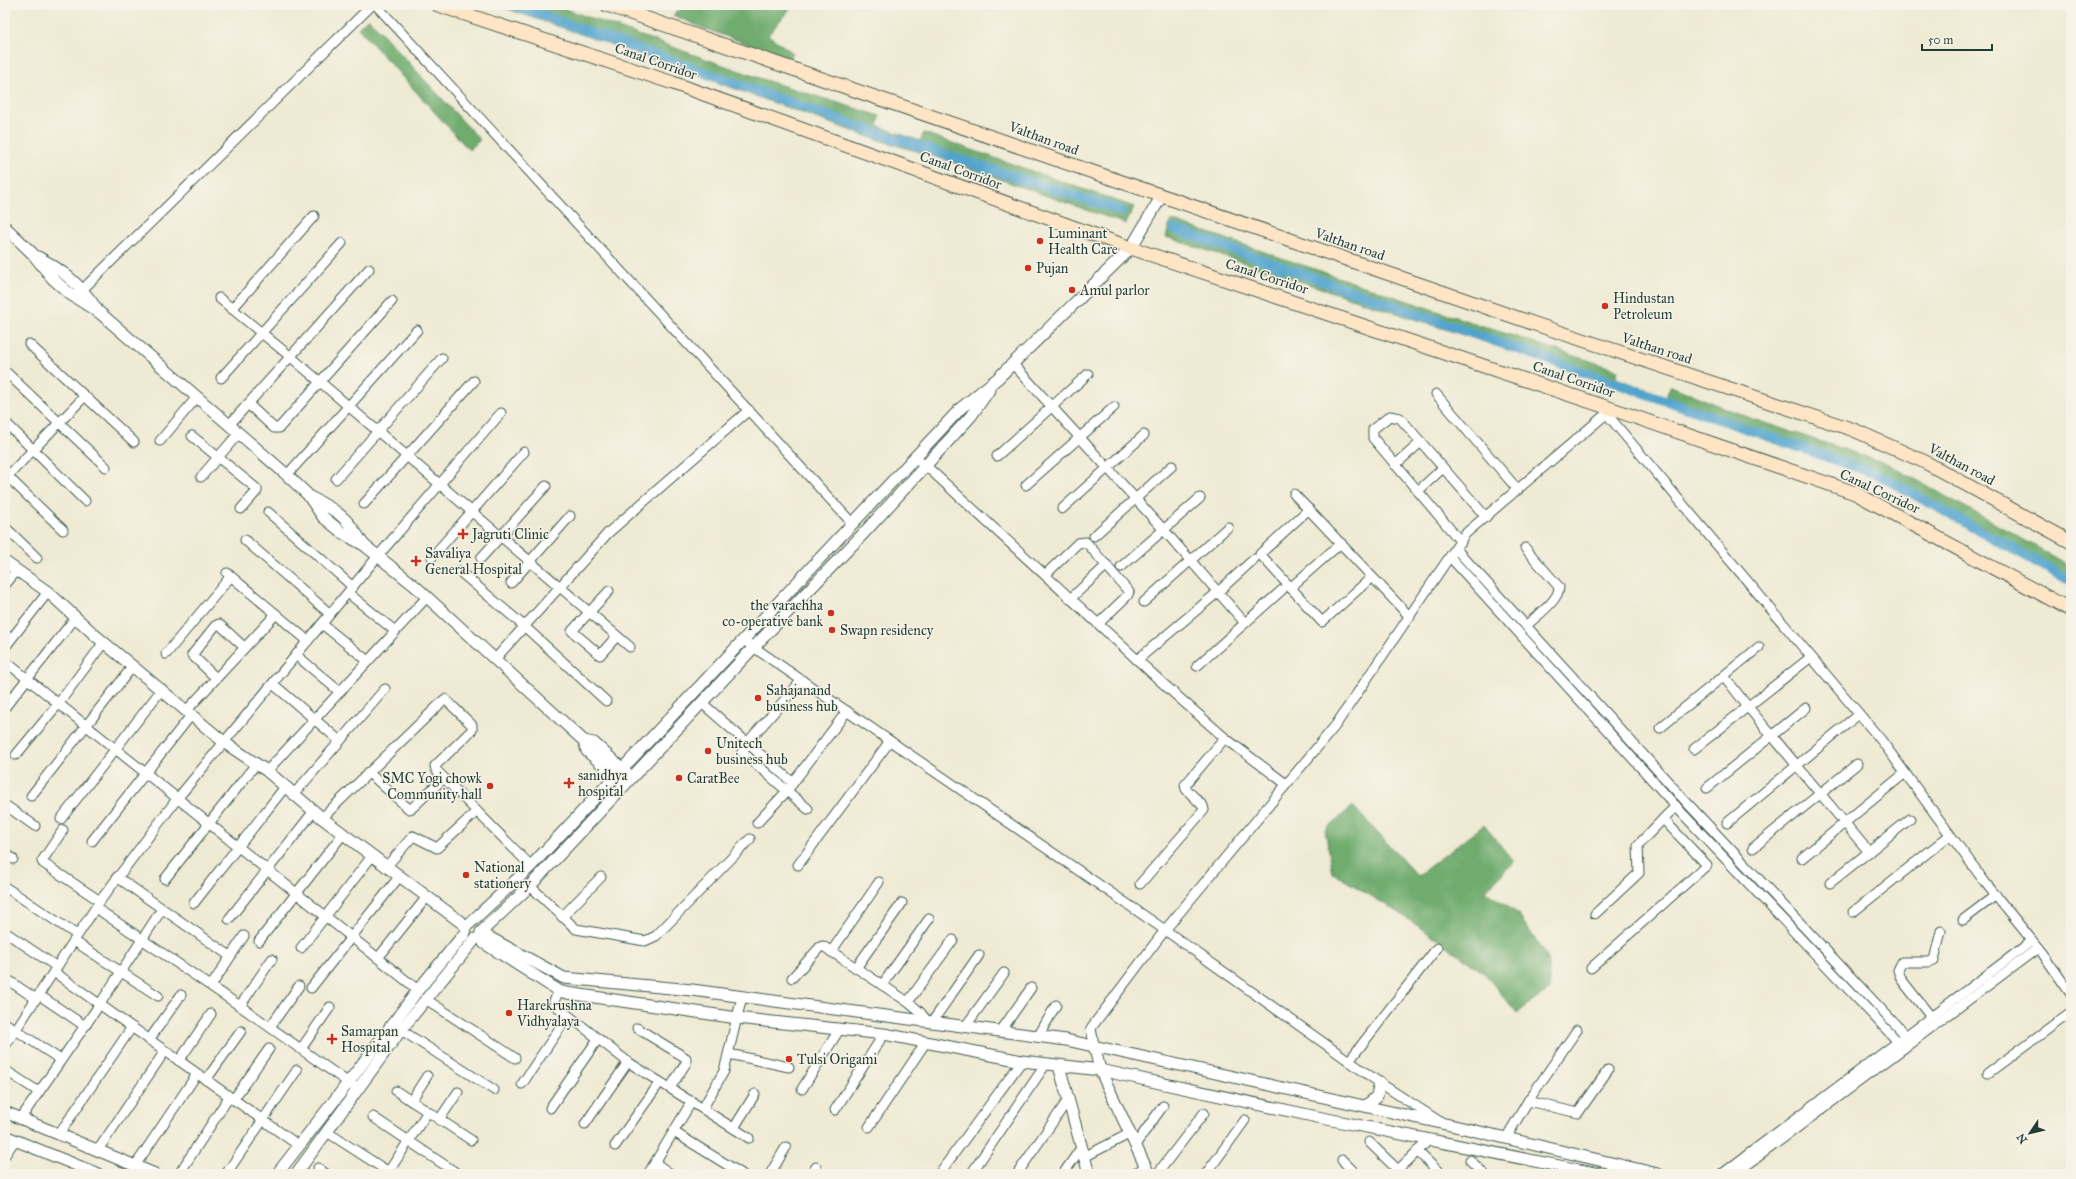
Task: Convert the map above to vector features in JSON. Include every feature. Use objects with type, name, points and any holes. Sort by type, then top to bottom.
[{"type":"main road","name":"Canal Corridor","points":[[438,5],[673,83],[1131,248],[1855,493],[2071,610]]},
{"type":"main road","name":"Valthan road","points":[[607,5],[1545,328],[1854,430],[1925,462],[2071,542]]},
{"type":"street","points":[[83,289],[372,5]]},
{"type":"street","points":[[376,5],[852,523]]},
{"type":"street","points":[[296,1174],[401,1030],[478,936],[530,886],[753,648],[862,535],[971,416],[998,378],[1012,363],[1098,282],[1131,248],[1161,196]]},
{"type":"street","points":[[232,309],[314,216]]},
{"type":"street","points":[[5,226],[32,253],[53,279],[70,294],[100,313],[230,424],[308,495],[334,509],[352,525],[364,545],[427,596],[496,658],[584,741],[587,751],[619,772],[629,781]]},
{"type":"street","points":[[221,378],[342,243]]},
{"type":"street","points":[[32,253],[60,269],[83,289],[100,313]]},
{"type":"street","points":[[230,424],[369,269]]},
{"type":"street","points":[[218,298],[291,357],[630,647]]},
{"type":"street","points":[[248,404],[274,428],[279,428],[392,301]]},
{"type":"street","points":[[287,475],[417,330]]},
{"type":"street","points":[[29,344],[134,442]]},
{"type":"street","points":[[336,479],[442,358]]},
{"type":"street","points":[[1012,363],[1108,467],[1245,623]]},
{"type":"street","points":[[6,373],[106,468]]},
{"type":"street","points":[[997,456],[1088,374]]},
{"type":"street","points":[[277,1174],[467,928],[531,866],[961,408],[998,378]]},
{"type":"street","points":[[364,504],[474,382]]},
{"type":"street","points":[[1436,394],[1518,490]]},
{"type":"street","points":[[62,530],[6,476],[85,396]]},
{"type":"street","points":[[160,441],[197,396]]},
{"type":"street","points":[[1026,485],[1114,407]]},
{"type":"street","points":[[496,658],[608,533],[749,410]]},
{"type":"street","points":[[1133,1174],[1147,1171],[1100,1070],[1091,1028],[1165,930],[1335,726],[1451,558],[1465,534],[1609,411],[1859,714],[1905,773],[1950,835],[2038,948],[2071,994]]},
{"type":"street","points":[[5,1046],[98,904],[177,799],[225,743],[378,556],[501,413]]},
{"type":"street","points":[[1486,517],[1400,418],[1395,415],[1390,416],[1373,429],[1373,438],[1451,530],[1458,546],[1526,626],[1690,806],[1909,1039]]},
{"type":"street","points":[[5,422],[32,451],[85,501]]},
{"type":"street","points":[[201,477],[239,433]]},
{"type":"street","points":[[1062,509],[1144,435]]},
{"type":"street","points":[[192,436],[219,456],[257,489],[257,491],[241,509]]},
{"type":"street","points":[[1395,464],[1421,442]]},
{"type":"street","points":[[432,557],[524,452]]},
{"type":"street","points":[[914,458],[925,465],[1137,660],[1225,738],[1286,784]]},
{"type":"street","points":[[1094,536],[1172,466]]},
{"type":"street","points":[[1418,491],[1443,468]]},
{"type":"street","points":[[481,558],[546,486]]},
{"type":"street","points":[[1294,494],[1410,617]]},
{"type":"street","points":[[1120,567],[1200,498]]},
{"type":"street","points":[[1309,509],[1260,554],[1286,589],[1322,622],[1372,577]]},
{"type":"street","points":[[268,512],[395,631]]},
{"type":"street","points":[[511,583],[529,560],[570,516]]},
{"type":"street","points":[[5,527],[37,558]]},
{"type":"street","points":[[1144,602],[1228,527]]},
{"type":"street","points":[[245,540],[330,614]]},
{"type":"street","points":[[1044,575],[1081,542],[1086,542],[1128,589],[1128,594],[1098,624]]},
{"type":"street","points":[[1197,666],[1245,623],[1341,543]]},
{"type":"street","points":[[1525,548],[1559,587],[1559,593],[1555,598],[1526,626]]},
{"type":"street","points":[[1451,558],[1676,806],[1901,1045]]},
{"type":"street","points":[[1137,660],[1218,592],[1254,559]]},
{"type":"street","points":[[5,562],[48,592],[132,666],[162,689],[225,743],[267,771],[343,834],[467,928],[469,939],[478,936],[564,978],[742,997],[929,1021],[1094,1045],[1459,1127],[1658,1174]]},
{"type":"street","points":[[1070,599],[1107,565]]},
{"type":"street","points":[[5,585],[17,570]]},
{"type":"street","points":[[459,570],[524,626],[606,701]]},
{"type":"street","points":[[166,654],[229,574],[308,641]]},
{"type":"street","points":[[609,590],[588,612],[573,630],[573,633],[600,655],[617,636]]},
{"type":"street","points":[[5,647],[48,592]]},
{"type":"street","points":[[267,771],[427,596]]},
{"type":"street","points":[[92,841],[216,678],[276,614]]},
{"type":"street","points":[[5,707],[76,617]]},
{"type":"street","points":[[216,678],[192,655],[215,626],[219,624],[244,647]]},
{"type":"street","points":[[322,624],[368,661]]},
{"type":"street","points":[[744,638],[753,648],[802,680],[1165,930],[1380,1083],[1443,1124]]},
{"type":"street","points":[[16,754],[59,703],[104,642]]},
{"type":"street","points":[[1660,728],[1759,647]]},
{"type":"street","points":[[296,655],[340,692]]},
{"type":"street","points":[[1694,749],[1811,657]]},
{"type":"street","points":[[5,660],[208,824],[418,990]]},
{"type":"street","points":[[31,796],[87,726],[132,666]]},
{"type":"street","points":[[1724,676],[1869,852]]},
{"type":"street","points":[[802,680],[747,743],[742,751],[742,754],[808,809]]},
{"type":"street","points":[[273,684],[340,740]]},
{"type":"street","points":[[61,819],[162,689]]},
{"type":"street","points":[[295,794],[385,689]]},
{"type":"street","points":[[229,918],[267,870],[318,814],[368,772],[444,699],[473,728],[471,732],[436,766],[436,770],[531,866]]},
{"type":"street","points":[[702,703],[793,783]]},
{"type":"street","points":[[1707,788],[1806,708]]},
{"type":"street","points":[[757,823],[786,792],[847,711]]},
{"type":"street","points":[[1727,823],[1859,714]]},
{"type":"street","points":[[1140,884],[1204,810],[1204,806],[1186,789],[1185,784],[1225,738]]},
{"type":"street","points":[[798,865],[890,741]]},
{"type":"street","points":[[165,879],[256,764]]},
{"type":"street","points":[[1753,848],[1858,764]]},
{"type":"street","points":[[368,772],[409,809],[444,778]]},
{"type":"street","points":[[1802,858],[1905,773]]},
{"type":"street","points":[[194,903],[285,786]]},
{"type":"street","points":[[5,805],[35,826]]},
{"type":"street","points":[[1595,914],[1639,873],[1638,845],[1676,806]]},
{"type":"street","points":[[386,867],[413,836],[437,848],[477,811]]},
{"type":"street","points":[[1591,968],[1707,865],[1663,819]]},
{"type":"street","points":[[1830,883],[1910,819]]},
{"type":"street","points":[[63,830],[42,860],[43,863],[98,904],[142,940],[240,1006],[358,1090]]},
{"type":"street","points":[[259,942],[343,834]]},
{"type":"street","points":[[1853,912],[1950,835]]},
{"type":"street","points":[[530,886],[562,917],[579,930],[645,941],[656,936],[750,839]]},
{"type":"street","points":[[5,853],[13,859]]},
{"type":"street","points":[[301,948],[372,856]]},
{"type":"street","points":[[117,877],[230,956]]},
{"type":"street","points":[[311,988],[399,877]]},
{"type":"street","points":[[562,917],[601,877]]},
{"type":"street","points":[[831,952],[879,882]]},
{"type":"street","points":[[5,887],[76,938],[120,973],[158,996]]},
{"type":"street","points":[[1963,920],[1996,895]]},
{"type":"street","points":[[378,958],[426,898]]},
{"type":"street","points":[[856,968],[902,903]]},
{"type":"street","points":[[21,1118],[100,1004],[162,909]]},
{"type":"street","points":[[882,985],[929,919]]},
{"type":"street","points":[[1931,1016],[1901,979],[1898,970],[1902,962],[1929,962],[1934,960],[1941,931]]},
{"type":"street","points":[[5,932],[149,1040],[298,1145]]},
{"type":"street","points":[[211,986],[244,936]]},
{"type":"street","points":[[478,936],[559,991],[737,1018],[884,1034],[1022,1061],[1100,1070],[1574,1172],[1599,1174]]},
{"type":"street","points":[[908,1002],[953,940]]},
{"type":"street","points":[[1909,1039],[1931,1016],[2032,941]]},
{"type":"street","points":[[792,978],[821,946],[908,1002],[918,1009],[929,1021]]},
{"type":"street","points":[[1349,1061],[1437,948]]},
{"type":"street","points":[[1735,1174],[1909,1039],[2038,948]]},
{"type":"street","points":[[929,1021],[979,955]]},
{"type":"street","points":[[240,1006],[272,960]]},
{"type":"street","points":[[965,1027],[1004,974]]},
{"type":"street","points":[[5,978],[85,1026]]},
{"type":"street","points":[[270,1027],[299,986]]},
{"type":"street","points":[[1000,1032],[1032,988]]},
{"type":"street","points":[[559,991],[554,1001],[555,1005],[568,1016],[628,1062],[749,1138]]},
{"type":"street","points":[[149,1040],[181,994]]},
{"type":"street","points":[[703,1108],[722,1075],[729,1054],[742,997]]},
{"type":"street","points":[[427,1000],[515,1058]]},
{"type":"street","points":[[1038,1037],[1056,1005]]},
{"type":"street","points":[[301,1049],[330,1007]]},
{"type":"street","points":[[1988,1073],[2071,1012]]},
{"type":"street","points":[[179,1061],[211,1014]]},
{"type":"street","points":[[522,1084],[568,1016]]},
{"type":"street","points":[[5,1023],[61,1060]]},
{"type":"street","points":[[59,1134],[132,1027]]},
{"type":"street","points":[[637,1028],[686,1058],[686,1063],[670,1088]]},
{"type":"street","points":[[401,1030],[494,1090]]},
{"type":"street","points":[[802,1089],[840,1030]]},
{"type":"street","points":[[1506,1138],[1528,1101],[1577,1030]]},
{"type":"street","points":[[206,1080],[241,1031]]},
{"type":"street","points":[[835,1110],[884,1034]]},
{"type":"street","points":[[550,1108],[598,1039]]},
{"type":"street","points":[[869,1127],[926,1042]]},
{"type":"street","points":[[1722,1174],[1901,1045]]},
{"type":"street","points":[[179,1174],[231,1099],[269,1049]]},
{"type":"street","points":[[98,1150],[165,1051]]},
{"type":"street","points":[[729,1054],[789,1067]]},
{"type":"street","points":[[939,1174],[1022,1061]]},
{"type":"street","points":[[586,1124],[628,1062]]},
{"type":"street","points":[[971,1174],[1046,1064]]},
{"type":"street","points":[[1059,1066],[1089,1174]]},
{"type":"street","points":[[5,1070],[39,1092]]},
{"type":"street","points":[[226,1174],[297,1070]]},
{"type":"street","points":[[1528,1101],[1578,1113],[1608,1070]]},
{"type":"street","points":[[135,1166],[197,1074]]},
{"type":"street","points":[[411,1102],[427,1076]]},
{"type":"street","points":[[615,1146],[660,1082]]},
{"type":"street","points":[[1366,1106],[1377,1096],[1380,1083]]},
{"type":"street","points":[[396,1091],[471,1140]]},
{"type":"street","points":[[439,1120],[458,1092]]},
{"type":"street","points":[[734,1128],[755,1094]]},
{"type":"street","points":[[1017,1174],[1068,1100]]},
{"type":"street","points":[[648,1174],[692,1102]]},
{"type":"street","points":[[1135,1145],[1163,1106]]},
{"type":"street","points":[[5,1112],[155,1174]]},
{"type":"street","points":[[327,1132],[389,1173],[427,1112]]},
{"type":"street","points":[[1158,1174],[1204,1113]]},
{"type":"street","points":[[373,1117],[408,1142],[458,1174]]},
{"type":"street","points":[[1206,1174],[1245,1120]]},
{"type":"street","points":[[1457,1146],[1459,1127]]},
{"type":"street","points":[[674,1132],[742,1174]]},
{"type":"street","points":[[1063,1174],[1083,1152],[1129,1134]]},
{"type":"street","points":[[5,1155],[10,1138],[78,1170],[98,1174]]},
{"type":"street","points":[[1369,1142],[1398,1173],[1417,1151],[1429,1140]]},
{"type":"street","points":[[770,1174],[786,1147]]},
{"type":"street","points":[[1417,1151],[1441,1174]]},
{"type":"street","points":[[1342,1160],[1356,1174]]},
{"type":"street","points":[[1470,1160],[1484,1174]]},
{"type":"street","points":[[655,1163],[671,1174]]},
{"type":"street","points":[[318,1168],[326,1174]]},
{"type":"green space","points":[[496,5],[554,5],[765,80],[880,116],[878,126],[920,141],[924,133],[1134,207],[1126,224],[946,160],[866,136],[627,50]]},
{"type":"green space","points":[[683,5],[793,5],[768,35],[793,53],[790,59],[703,28],[673,15]]},
{"type":"green space","points":[[368,18],[480,140],[469,150],[358,28]]},
{"type":"green space","points":[[1171,220],[1437,311],[1618,370],[1616,378],[1666,396],[1671,386],[1753,419],[1888,464],[2071,566],[2071,581],[2038,560],[1879,472],[1848,460],[1581,374],[1166,237]]},
{"type":"green space","points":[[1353,806],[1417,876],[1484,825],[1514,862],[1485,891],[1517,913],[1547,956],[1550,989],[1517,1013],[1484,973],[1401,914],[1333,873],[1325,830]]},
{"type":"waterway","points":[[513,5],[868,130],[1122,211]]},
{"type":"waterway","points":[[1174,229],[1879,475],[2071,581]]},
{"type":"place","name":"Luminant Health Care","points":[[1040,241]]},
{"type":"place","name":"Pujan","points":[[1028,268]]},
{"type":"place","name":"Amul parlor","points":[[1072,290]]},
{"type":"place","name":"Hindustan Petroleum","points":[[1605,306]]},
{"type":"place","name":"Jagruti Clinic","points":[[463,534]]},
{"type":"place","name":"Savaliya General Hospital","points":[[416,561]]},
{"type":"place","name":"the varachha co-operative bank","points":[[831,613]]},
{"type":"place","name":"Swapn residency","points":[[832,630]]},
{"type":"place","name":"Sahajanand business hub","points":[[758,698]]},
{"type":"place","name":"Unitech business hub","points":[[708,751]]},
{"type":"place","name":"CaratBee","points":[[679,778]]},
{"type":"place","name":"sanidhya hospital","points":[[569,783]]},
{"type":"place","name":"SMC Yogi chowk Community hall","points":[[490,786]]},
{"type":"place","name":"National stationery","points":[[466,875]]},
{"type":"place","name":"Harekrushna Vidhyalaya","points":[[509,1013]]},
{"type":"place","name":"Samarpan Hospital","points":[[332,1039]]},
{"type":"place","name":"Tulsi Origami","points":[[789,1059]]}]
